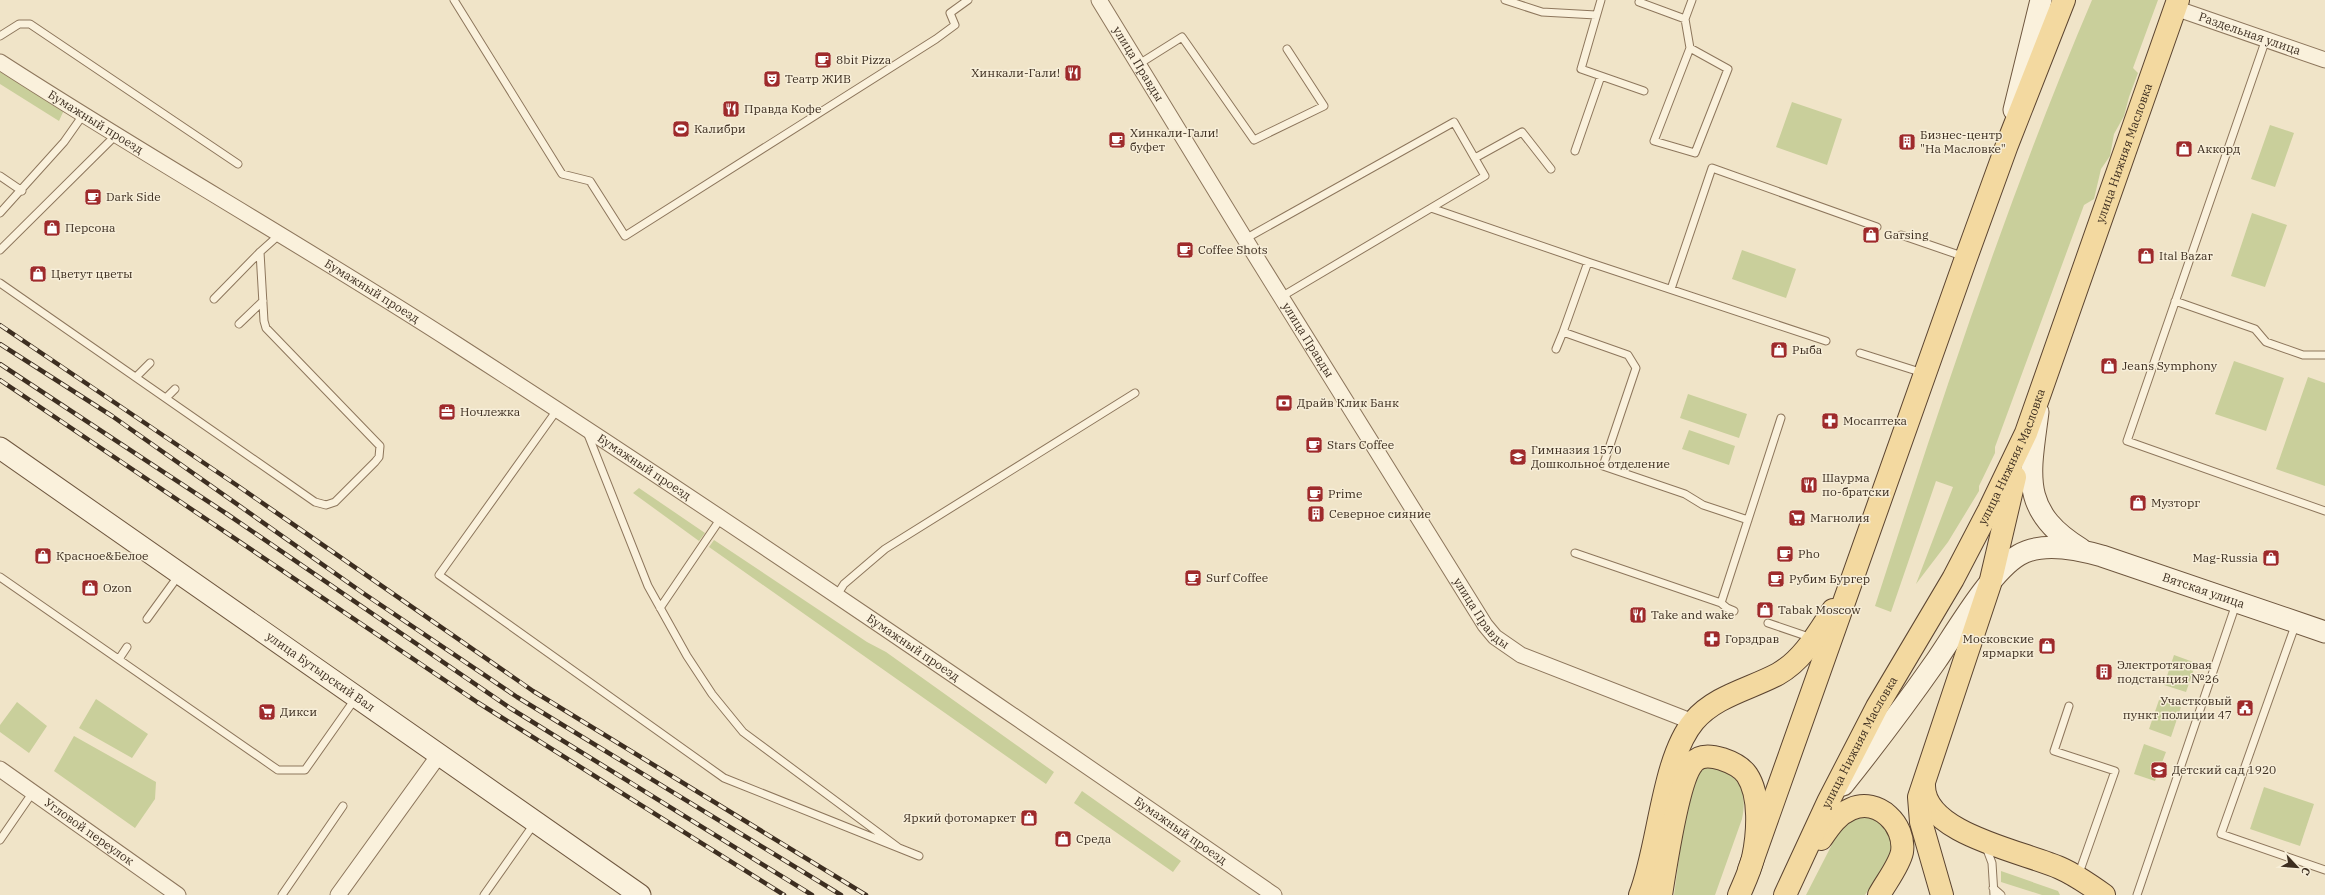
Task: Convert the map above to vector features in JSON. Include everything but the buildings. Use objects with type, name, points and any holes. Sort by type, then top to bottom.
[{"type":"main road","points":[[1749,870],[1867,541],[1966,258],[2007,145],[2064,0]]},
{"type":"main road","name":"улица Нижняя Масловка","points":[[1787,892],[1828,802],[1877,707],[1956,572],[1989,510],[2026,433],[2176,4]]},
{"type":"main road","points":[[1942,895],[1921,822],[1919,797],[1926,772],[1990,584],[2026,433]]},
{"type":"main road","points":[[1640,895],[1655,842],[1673,762],[1693,722],[1704,711],[1732,694],[1779,673],[1797,660],[1814,639],[1834,608],[1867,541]]},
{"type":"main road","points":[[1661,895],[1682,793],[1692,764],[1704,757],[1718,758],[1733,763],[1744,771],[1750,783],[1755,804],[1756,826],[1753,859],[1739,895]]},
{"type":"main road","points":[[1926,772],[1925,794],[1931,807],[1948,823],[1984,841],[2041,860],[2078,877],[2104,895]]},
{"type":"main road","points":[[1787,892],[1838,816],[1852,808],[1865,806],[1879,810],[1890,816],[1899,829],[1902,840],[1902,852],[1879,895]]},
{"type":"main road","points":[[1648,895],[1655,842]]},
{"type":"street","name":"улица Правды","points":[[1099,0],[1280,297],[1475,609],[1495,637],[1521,655],[1536,663],[1693,722]]},
{"type":"street","points":[[2007,145],[2024,65],[2041,0]]},
{"type":"street","name":"Раздельная улица","points":[[2176,4],[2325,60]]},
{"type":"street","name":"Бумажный проезд","points":[[0,62],[115,136],[386,300],[556,410],[837,595],[1274,895]]},
{"type":"street","name":"Вятская улица","points":[[2040,395],[2032,463],[2032,486],[2037,505],[2044,519],[2054,530],[2083,550]]},
{"type":"street","name":"улица Бутырский Вал","points":[[0,448],[640,895]]},
{"type":"street","name":"Вятская улица","points":[[1828,802],[1890,726],[1990,584],[2010,561],[2032,550],[2050,548],[2083,550],[2325,632]]},
{"type":"street","points":[[338,895],[439,755]]},
{"type":"street","name":"Угловой переулок","points":[[0,769],[178,895]]},
{"type":"lane","points":[[454,0],[562,174],[590,181],[625,236],[936,39],[955,25],[950,13],[968,0]]},
{"type":"lane","points":[[1505,0],[1542,12],[1596,14]]},
{"type":"lane","points":[[1601,0],[1581,69],[1644,91]]},
{"type":"lane","points":[[1690,48],[1728,69],[1695,153],[1654,141],[1690,48],[1685,19],[1692,0]]},
{"type":"lane","points":[[1639,2],[1685,19]]},
{"type":"lane","points":[[0,36],[19,24],[30,24],[238,164]]},
{"type":"lane","points":[[1139,64],[1182,37],[1254,140],[1324,106],[1287,49]]},
{"type":"lane","points":[[2266,39],[2127,441],[2325,511]]},
{"type":"lane","points":[[1575,151],[1600,76]]},
{"type":"lane","points":[[0,214],[64,142],[83,115]]},
{"type":"lane","points":[[1245,239],[1454,122],[1485,176],[1280,297]]},
{"type":"lane","points":[[1475,158],[1522,132],[1551,169]]},
{"type":"lane","points":[[0,250],[115,136]]},
{"type":"lane","points":[[1671,289],[1712,168],[1877,227]]},
{"type":"lane","points":[[0,176],[22,191]]},
{"type":"lane","points":[[1431,208],[1826,341]]},
{"type":"lane","points":[[214,299],[260,252],[279,235]]},
{"type":"lane","points":[[1901,235],[1966,258]]},
{"type":"lane","points":[[0,283],[315,502],[321,505],[331,504],[345,492],[379,457],[380,446],[269,334],[264,321],[260,252]]},
{"type":"lane","points":[[1556,349],[1588,262]]},
{"type":"lane","points":[[239,324],[263,301]]},
{"type":"lane","points":[[2176,301],[2255,329],[2266,342],[2303,355],[2325,355]]},
{"type":"lane","points":[[1563,332],[1628,355],[1636,368],[1603,466],[1685,494],[1703,505],[1748,520]]},
{"type":"lane","points":[[1860,353],[1925,374]]},
{"type":"lane","points":[[136,377],[150,363]]},
{"type":"lane","points":[[166,398],[175,389]]},
{"type":"lane","points":[[837,595],[844,584],[885,549],[1135,392]]},
{"type":"lane","points":[[556,410],[439,575],[724,778],[920,856]]},
{"type":"lane","points":[[1721,603],[1781,418]]},
{"type":"lane","points":[[586,430],[648,586],[687,656],[712,694],[743,732],[899,848]]},
{"type":"lane","points":[[660,608],[721,518]]},
{"type":"lane","points":[[1575,553],[1721,603],[1734,611]]},
{"type":"lane","points":[[147,619],[180,573]]},
{"type":"lane","points":[[0,577],[278,770],[305,770],[356,697]]},
{"type":"lane","points":[[2137,895],[2237,602]]},
{"type":"lane","points":[[2296,622],[2220,834],[2325,870]]},
{"type":"lane","points":[[1768,623],[1814,639]]},
{"type":"lane","points":[[119,659],[127,648]]},
{"type":"lane","points":[[2069,706],[2054,751],[2115,771],[2078,877]]},
{"type":"lane","points":[[0,840],[33,792]]},
{"type":"lane","points":[[282,895],[343,806]]},
{"type":"lane","points":[[484,895],[535,822]]},
{"type":"lane","points":[[1984,841],[1992,863],[1994,895]]},
{"type":"lane","points":[[1990,895],[1994,886]]},
{"type":"lane","points":[[1994,886],[2001,895]]},
{"type":"green space","points":[[2092,0],[2158,0],[2133,68],[2138,73],[2124,116],[2114,134],[2110,156],[2101,169],[2094,199],[2084,205],[1995,447],[1995,453],[1979,486],[1979,491],[1948,542],[1916,584],[1953,487],[1936,481],[1891,612],[1875,606],[1925,453],[1977,300],[2032,149]]},
{"type":"green space","points":[[0,70],[64,110],[59,121],[0,84]]},
{"type":"green space","points":[[1792,102],[1842,119],[1827,165],[1776,147]]},
{"type":"green space","points":[[2270,125],[2294,133],[2275,187],[2251,179]]},
{"type":"green space","points":[[2252,213],[2287,225],[2265,287],[2231,276]]},
{"type":"green space","points":[[1742,250],[1796,269],[1786,298],[1732,279]]},
{"type":"green space","points":[[2234,361],[2284,378],[2266,431],[2215,414]]},
{"type":"green space","points":[[2308,377],[2325,383],[2325,486],[2276,469]]},
{"type":"green space","points":[[1688,394],[1747,414],[1739,438],[1680,418]]},
{"type":"green space","points":[[1689,430],[1735,446],[1729,465],[1682,449]]},
{"type":"green space","points":[[639,488],[705,533],[699,541],[633,493]]},
{"type":"green space","points":[[714,540],[867,642],[886,652],[1054,772],[1046,784],[709,547]]},
{"type":"green space","points":[[2174,655],[2196,663],[2186,692],[2164,685]]},
{"type":"green space","points":[[96,699],[148,734],[132,758],[79,728]]},
{"type":"green space","points":[[2159,700],[2181,707],[2171,737],[2149,729]]},
{"type":"green space","points":[[17,702],[47,726],[29,753],[0,732],[0,725]]},
{"type":"green space","points":[[74,736],[156,782],[155,799],[135,828],[54,771]]},
{"type":"green space","points":[[2144,744],[2166,752],[2155,781],[2134,774]]},
{"type":"green space","points":[[1710,767],[1728,774],[1739,785],[1744,800],[1742,819],[1715,895],[1674,895],[1688,791],[1695,774],[1704,768]]},
{"type":"green space","points":[[2264,787],[2314,804],[2300,846],[2250,829]]},
{"type":"green space","points":[[1082,791],[1181,861],[1173,872],[1074,803]]},
{"type":"green space","points":[[1863,815],[1879,822],[1888,830],[1892,840],[1891,850],[1881,873],[1865,895],[1806,895],[1843,823]]},
{"type":"green space","points":[[2001,871],[2058,891],[2060,895],[2042,895],[2001,882]]},
{"type":"railway","points":[[0,325],[238,486],[533,691],[866,895]]},
{"type":"railway","points":[[0,344],[112,416],[363,593],[517,697],[841,895]]},
{"type":"railway","points":[[0,364],[227,514],[510,708],[812,895]]},
{"type":"railway","points":[[0,380],[477,702],[784,895]]},
{"type":"place","name":"8bit Pizza","points":[[823,60]]},
{"type":"place","name":"Хинкали-Гали!","points":[[1073,73]]},
{"type":"place","name":"Театр ЖИВ","points":[[772,79]]},
{"type":"place","name":"Правда Кофе","points":[[731,109]]},
{"type":"place","name":"Калибри","points":[[681,129]]},
{"type":"place","name":"Хинкали-Гали! буфет","points":[[1117,140]]},
{"type":"place","name":"Бизнес-центр \"На Масловке\"","points":[[1907,142]]},
{"type":"place","name":"Аккорд","points":[[2184,149]]},
{"type":"place","name":"Dark Side","points":[[93,197]]},
{"type":"place","name":"Персона","points":[[52,228]]},
{"type":"place","name":"Garsing","points":[[1871,235]]},
{"type":"place","name":"Coffee Shots","points":[[1185,250]]},
{"type":"place","name":"Ital Bazar","points":[[2146,256]]},
{"type":"place","name":"Цветут цветы","points":[[38,274]]},
{"type":"place","name":"Рыба","points":[[1779,350]]},
{"type":"place","name":"Jeans Symphony","points":[[2109,366]]},
{"type":"place","name":"Драйв Клик Банк","points":[[1284,403]]},
{"type":"place","name":"Ночлежка","points":[[447,412]]},
{"type":"place","name":"Мосаптека","points":[[1830,421]]},
{"type":"place","name":"Stars Coffee","points":[[1314,445]]},
{"type":"place","name":"Гимназия 1570 Дошкольное отделение","points":[[1518,457]]},
{"type":"place","name":"Шаурма по-братски","points":[[1809,485]]},
{"type":"place","name":"Prime","points":[[1315,494]]},
{"type":"place","name":"Музторг","points":[[2138,503]]},
{"type":"place","name":"Северное сияние","points":[[1316,514]]},
{"type":"place","name":"Магнолия","points":[[1797,518]]},
{"type":"place","name":"Pho","points":[[1785,554]]},
{"type":"place","name":"Красное&Белое","points":[[43,556]]},
{"type":"place","name":"Mag-Russia","points":[[2271,558]]},
{"type":"place","name":"Surf Coffee","points":[[1193,578]]},
{"type":"place","name":"Рубим Бургер","points":[[1776,579]]},
{"type":"place","name":"Ozon","points":[[90,588]]},
{"type":"place","name":"Tabak Moscow","points":[[1765,610]]},
{"type":"place","name":"Take and wake","points":[[1638,615]]},
{"type":"place","name":"Горздрав","points":[[1712,639]]},
{"type":"place","name":"Московские ярмарки","points":[[2047,646]]},
{"type":"place","name":"Электротяговая подстанция №26","points":[[2104,672]]},
{"type":"place","name":"Участковый пункт полиции 47","points":[[2245,708]]},
{"type":"place","name":"Дикси","points":[[267,712]]},
{"type":"place","name":"Детский сад 1920","points":[[2159,770]]},
{"type":"place","name":"Яркий фотомаркет","points":[[1029,818]]},
{"type":"place","name":"Среда","points":[[1063,839]]}]
